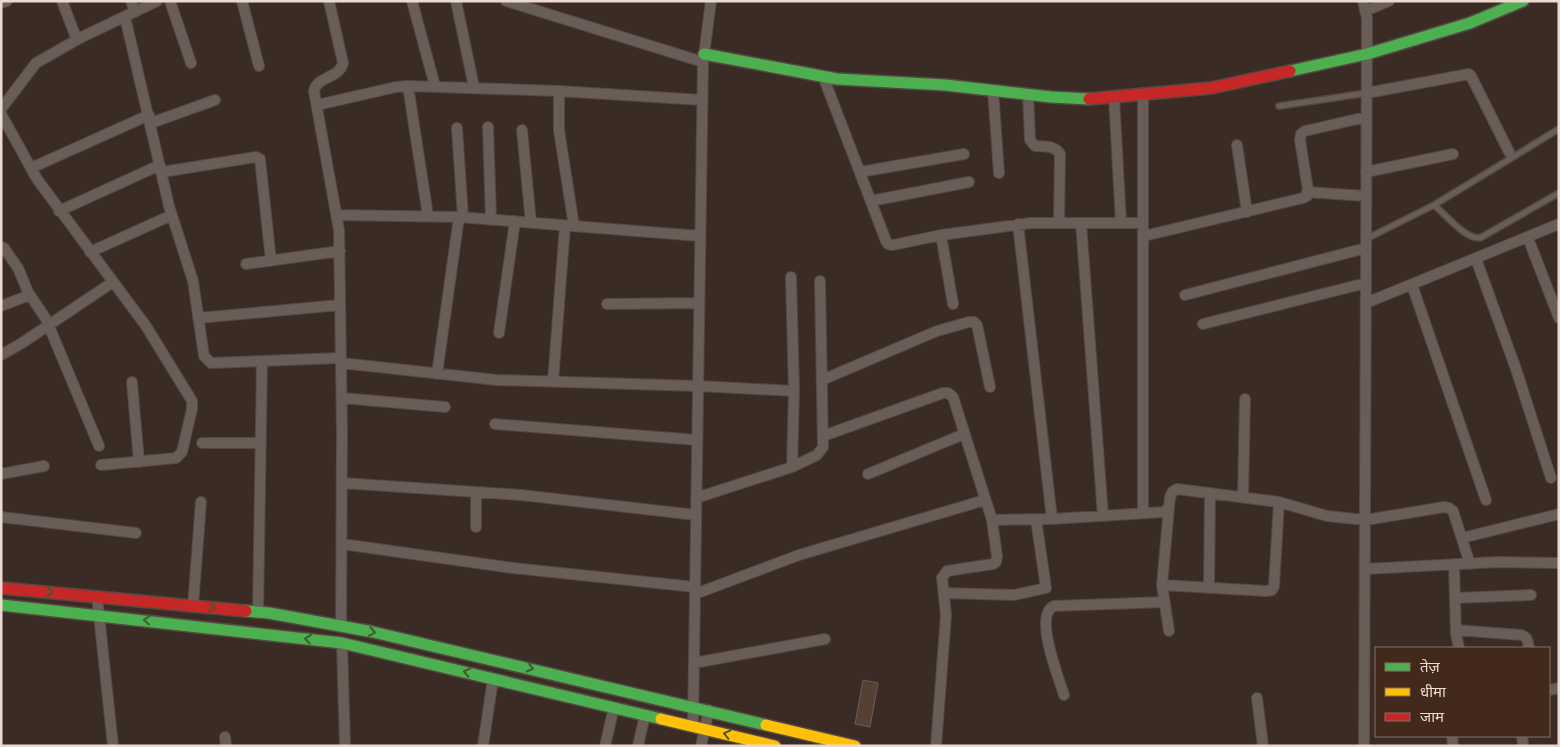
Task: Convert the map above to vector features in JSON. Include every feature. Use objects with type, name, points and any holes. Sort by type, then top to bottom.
[{"type":"street","points":[[1,3],[7,1]]},
{"type":"street","points":[[62,1],[77,40]]},
{"type":"street","points":[[131,1],[135,12]]},
{"type":"street","points":[[1,108],[36,63],[77,40],[157,1]]},
{"type":"street","points":[[170,1],[191,64]]},
{"type":"street","points":[[242,1],[259,66]]},
{"type":"street","points":[[330,1],[343,63],[338,72],[315,87],[337,214],[340,251],[342,398],[341,626]]},
{"type":"street","points":[[412,1],[435,86]]},
{"type":"street","points":[[456,1],[474,87]]},
{"type":"street","points":[[506,1],[703,58],[856,80],[946,85],[1079,99],[1211,88],[1367,54],[1470,23],[1523,1]]},
{"type":"street","points":[[693,726],[703,58],[711,1]]},
{"type":"street","points":[[1364,746],[1367,18],[1364,6],[1389,1]]},
{"type":"street","points":[[125,17],[172,215],[193,281],[204,356],[211,363],[262,360],[341,360],[437,374],[497,380],[794,391]]},
{"type":"street","points":[[1366,94],[1468,74],[1471,76],[1509,152]]},
{"type":"street","points":[[823,76],[888,244],[893,245],[941,235],[1018,224],[1144,223]]},
{"type":"street","points":[[317,104],[408,86],[559,91],[702,100]]},
{"type":"street","points":[[408,86],[428,216]]},
{"type":"street","points":[[993,90],[999,173]]},
{"type":"street","points":[[553,382],[570,226],[558,130],[559,91]]},
{"type":"street","points":[[1028,94],[1030,140],[1035,146],[1054,148],[1060,154],[1059,223]]},
{"type":"street","points":[[1143,94],[1143,513]]},
{"type":"street","points":[[1114,97],[1122,223]]},
{"type":"street","points":[[31,168],[150,119],[215,100]]},
{"type":"street","points":[[1,114],[31,168],[60,211],[146,326],[192,401],[192,409],[180,456],[101,466]]},
{"type":"street","points":[[1144,236],[1307,196],[1300,140],[1301,134],[1304,131],[1366,117]]},
{"type":"street","points":[[488,127],[492,220]]},
{"type":"street","points":[[437,374],[461,217],[457,128]]},
{"type":"street","points":[[522,130],[531,223]]},
{"type":"street","points":[[1237,145],[1247,212]]},
{"type":"street","points":[[860,172],[964,154]]},
{"type":"street","points":[[1366,172],[1453,154]]},
{"type":"street","points":[[60,211],[161,168],[256,157],[260,160],[271,260]]},
{"type":"street","points":[[871,201],[969,182]]},
{"type":"street","points":[[1308,192],[1366,196]]},
{"type":"street","points":[[337,214],[461,217],[700,236]]},
{"type":"street","points":[[90,252],[172,215]]},
{"type":"street","points":[[499,333],[515,221]]},
{"type":"street","points":[[1081,223],[1103,516]]},
{"type":"street","points":[[1018,224],[1052,519]]},
{"type":"street","points":[[1366,303],[1559,224]]},
{"type":"street","points":[[941,235],[953,304]]},
{"type":"street","points":[[1528,238],[1559,318]]},
{"type":"street","points":[[1184,295],[1366,244]]},
{"type":"street","points":[[1,246],[18,268],[30,295],[46,319],[99,446]]},
{"type":"street","points":[[246,264],[340,251]]},
{"type":"street","points":[[1476,259],[1516,369],[1552,478]]},
{"type":"street","points":[[791,277],[794,391],[792,467]]},
{"type":"street","points":[[696,498],[792,467],[821,452],[823,436],[820,281]]},
{"type":"street","points":[[1,355],[22,344],[113,282]]},
{"type":"street","points":[[1203,324],[1366,283]]},
{"type":"street","points":[[1412,285],[1486,500]]},
{"type":"street","points":[[1,306],[30,295]]},
{"type":"street","points":[[607,304],[699,303]]},
{"type":"street","points":[[198,318],[340,305]]},
{"type":"street","points":[[822,380],[937,332],[968,322],[974,322],[977,325],[990,387]]},
{"type":"street","points":[[258,613],[262,360]]},
{"type":"street","points":[[132,382],[139,462]]},
{"type":"street","points":[[823,436],[943,393],[953,397],[992,520],[998,556],[993,564],[947,571],[942,578],[946,615],[936,746]]},
{"type":"street","points":[[342,398],[445,407]]},
{"type":"street","points":[[1242,497],[1245,399]]},
{"type":"street","points":[[495,424],[697,440]]},
{"type":"street","points":[[868,474],[964,434]]},
{"type":"street","points":[[202,443],[261,443]]},
{"type":"street","points":[[1,474],[44,466]]},
{"type":"street","points":[[342,483],[521,496],[696,516]]},
{"type":"street","points":[[1168,631],[1162,585],[1170,494],[1173,490],[1177,489],[1279,502],[1327,516],[1365,520],[1444,507],[1449,508],[1453,511],[1470,564]]},
{"type":"street","points":[[476,492],[476,527]]},
{"type":"street","points":[[1209,588],[1210,493]]},
{"type":"street","points":[[342,544],[512,568],[695,590],[799,556],[985,500]]},
{"type":"street","points":[[193,606],[201,502]]},
{"type":"street","points":[[1162,585],[1272,590],[1274,586],[1279,502]]},
{"type":"street","points":[[992,520],[1052,519],[1164,512],[1169,508]]},
{"type":"street","points":[[1462,538],[1559,514]]},
{"type":"street","points":[[1,517],[136,533]]},
{"type":"street","points":[[944,593],[1014,595],[1046,588],[1036,519]]},
{"type":"street","points":[[1365,569],[1498,562],[1559,563]]},
{"type":"street","points":[[1454,564],[1456,630],[1459,647]]},
{"type":"street","points":[[1,588],[258,613],[341,626],[693,706],[855,746]]},
{"type":"street","points":[[1455,598],[1531,595]]},
{"type":"street","points":[[98,596],[113,746]]},
{"type":"street","points":[[1064,695],[1046,633],[1046,612],[1050,608],[1054,606],[1164,602]]},
{"type":"street","points":[[1,605],[342,642],[775,746]]},
{"type":"street","points":[[1456,630],[1526,636],[1529,647]]},
{"type":"street","points":[[694,663],[824,639]]},
{"type":"street","points":[[342,642],[345,746]]},
{"type":"street","points":[[483,746],[493,679]]},
{"type":"street","points":[[1257,698],[1263,746]]},
{"type":"street","points":[[605,746],[614,707]]},
{"type":"street","points":[[701,746],[709,710]]},
{"type":"street","points":[[638,746],[645,715]]},
{"type":"street","points":[[1364,721],[1375,718]]},
{"type":"lane","points":[[1279,106],[1366,94]]},
{"type":"lane","points":[[1366,244],[1559,129]]},
{"type":"lane","points":[[1434,205],[1464,233],[1470,237],[1480,238],[1559,193]]},
{"type":"building","points":[[863,680],[878,683],[870,727],[855,724]]},
{"type":"traffic: fast","points":[[1290,71],[1367,54],[1470,23],[1523,1]]},
{"type":"traffic: fast","points":[[704,54],[837,79],[945,85],[1051,97],[1089,99]]},
{"type":"traffic: fast","points":[[1,605],[342,643],[661,719]]},
{"type":"traffic: fast","points":[[246,611],[269,613],[373,632],[766,725]]},
{"type":"traffic: slow","points":[[661,719],[775,746]]},
{"type":"traffic: slow","points":[[766,725],[855,746]]},
{"type":"traffic: jam","points":[[1089,99],[1211,88],[1290,71]]},
{"type":"traffic: jam","points":[[1,588],[246,611]]}]
